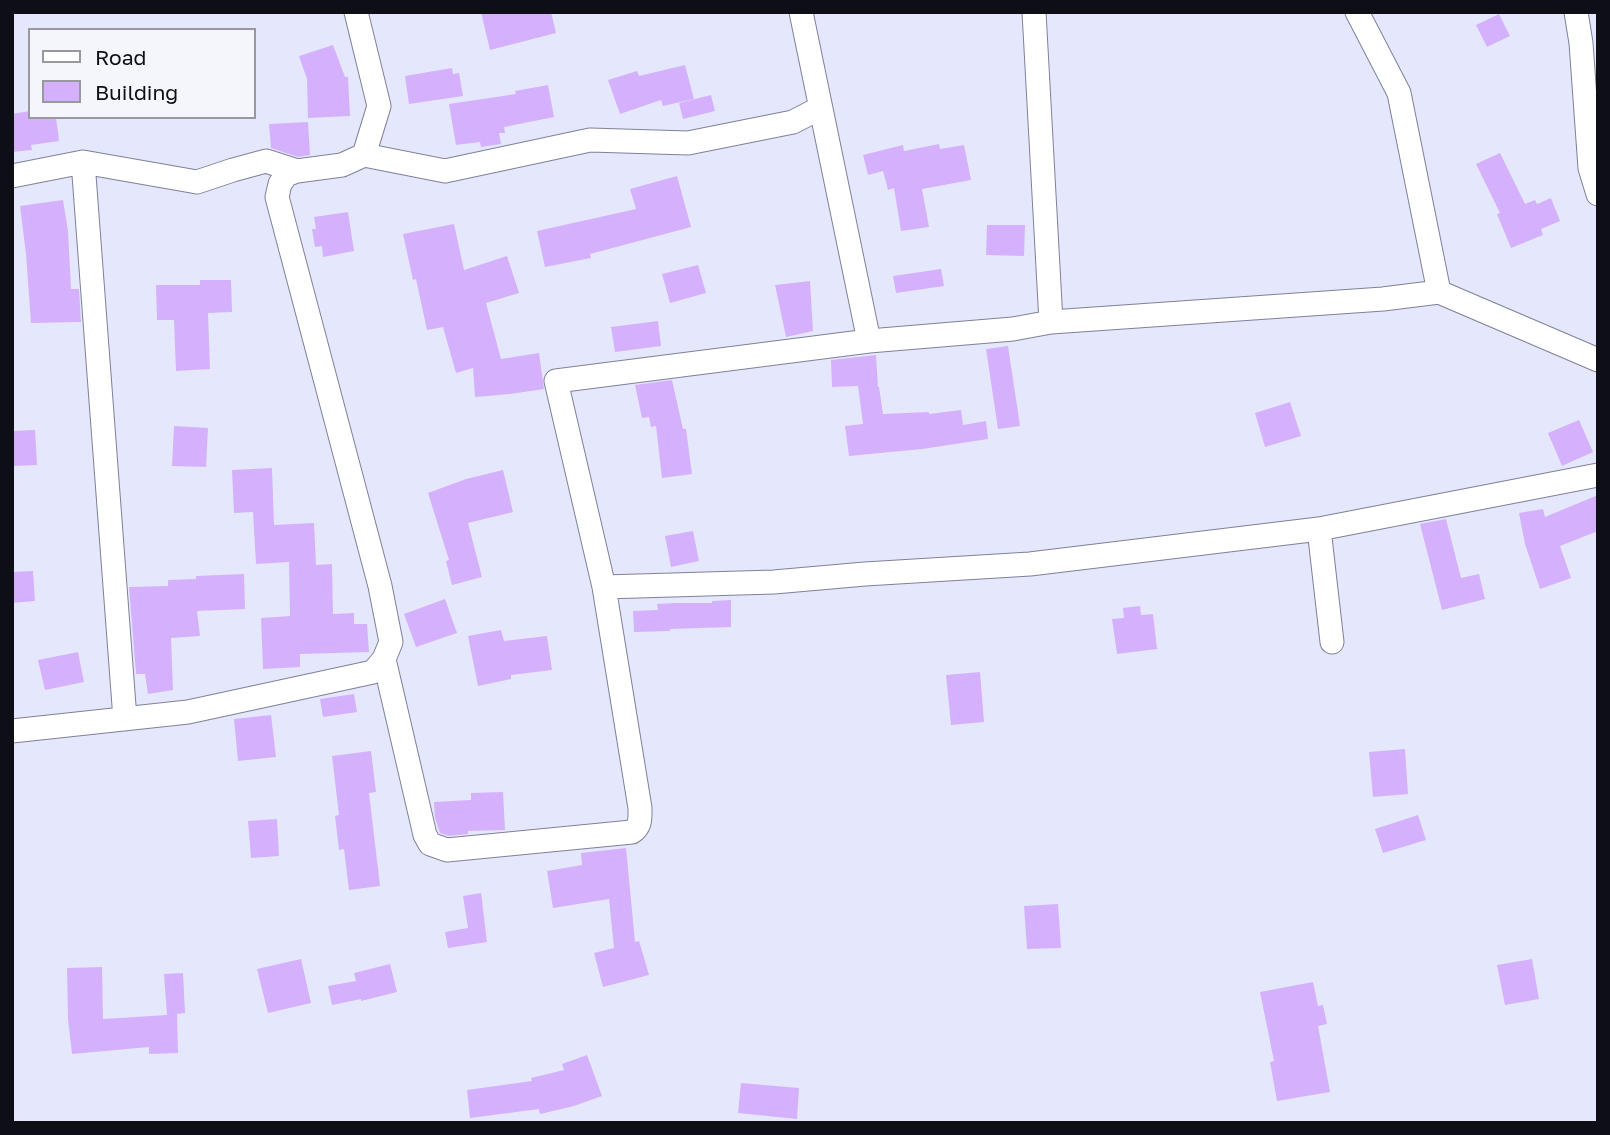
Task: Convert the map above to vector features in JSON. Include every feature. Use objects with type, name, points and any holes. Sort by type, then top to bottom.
[{"type":"street","points":[[356,12],[379,106],[364,155]]},
{"type":"street","points":[[801,12],[869,341]]},
{"type":"street","points":[[1034,12],[1051,322]]},
{"type":"street","points":[[1357,12],[1399,93],[1439,292]]},
{"type":"street","points":[[1576,12],[1581,43],[1590,168],[1598,194]]},
{"type":"street","points":[[12,731],[188,712],[373,672],[384,659],[391,642],[380,586],[277,197],[279,184],[286,175],[342,165],[364,155],[445,171],[590,140],[688,143],[793,122],[820,108]]},
{"type":"street","points":[[12,176],[83,162],[197,182],[266,162],[297,171]]},
{"type":"street","points":[[83,162],[125,719]]},
{"type":"street","points":[[384,659],[425,835],[430,844],[447,850],[632,832],[637,828],[640,808],[604,587],[556,381],[869,341],[1051,322],[1383,299],[1439,292],[1598,360]]},
{"type":"street","points":[[604,587],[774,582],[1030,564],[1319,529],[1598,475]]},
{"type":"street","points":[[1319,529],[1332,642]]},
{"type":"building","points":[[481,12],[551,12],[556,33],[490,50]]},
{"type":"building","points":[[1499,14],[1510,36],[1487,47],[1476,25]]},
{"type":"building","points":[[333,45],[345,77],[348,77],[350,116],[308,118],[307,79],[299,56]]},
{"type":"building","points":[[685,65],[694,99],[663,106],[661,100],[620,114],[608,80],[637,71],[639,76]]},
{"type":"building","points":[[452,68],[453,74],[459,73],[463,96],[409,104],[405,76]]},
{"type":"building","points":[[548,85],[554,117],[504,127],[505,133],[499,133],[501,144],[481,147],[480,142],[456,145],[449,104],[516,94],[515,91]]},
{"type":"building","points":[[711,95],[715,111],[683,119],[679,103]]},
{"type":"building","points":[[28,111],[28,119],[56,119],[59,141],[31,145],[32,150],[12,152],[12,114]]},
{"type":"building","points":[[308,122],[310,155],[298,157],[271,148],[269,124]]},
{"type":"building","points":[[939,144],[940,149],[964,145],[971,180],[922,189],[929,227],[901,231],[894,188],[888,190],[883,171],[868,175],[863,155],[903,145],[904,151]]},
{"type":"building","points":[[1500,153],[1525,204],[1535,200],[1537,204],[1551,198],[1560,221],[1541,229],[1543,235],[1511,248],[1497,214],[1500,213],[1476,164]]},
{"type":"building","points":[[677,176],[691,227],[590,254],[591,258],[545,267],[537,231],[636,209],[630,189]]},
{"type":"building","points":[[63,200],[68,231],[71,289],[79,289],[81,322],[31,323],[20,206]]},
{"type":"building","points":[[348,212],[354,251],[323,257],[322,246],[315,247],[312,229],[316,229],[314,217]]},
{"type":"building","points":[[454,224],[464,270],[507,256],[519,293],[486,303],[501,359],[539,353],[544,389],[475,397],[473,368],[456,373],[443,327],[427,330],[403,234]]},
{"type":"building","points":[[987,225],[1025,225],[1024,256],[986,255]]},
{"type":"building","points":[[698,265],[706,293],[670,303],[662,274]]},
{"type":"building","points":[[941,269],[944,286],[896,293],[893,276]]},
{"type":"building","points":[[200,280],[231,280],[232,312],[208,313],[210,369],[176,371],[174,320],[157,320],[156,285],[200,285]]},
{"type":"building","points":[[810,281],[813,331],[786,337],[775,285]]},
{"type":"building","points":[[658,321],[661,346],[615,352],[611,327]]},
{"type":"building","points":[[1008,346],[1020,426],[998,429],[986,349]]},
{"type":"building","points":[[876,355],[883,414],[929,414],[961,410],[963,425],[986,421],[988,439],[849,456],[845,426],[863,424],[858,386],[832,387],[831,360]]},
{"type":"building","points":[[672,380],[683,429],[686,429],[692,474],[662,478],[656,426],[651,427],[649,417],[642,418],[635,385]]},
{"type":"building","points":[[1290,402],[1301,436],[1265,447],[1255,413]]},
{"type":"building","points":[[1579,420],[1593,452],[1562,466],[1548,433]]},
{"type":"building","points":[[174,426],[208,428],[206,467],[172,466]]},
{"type":"building","points":[[35,430],[37,465],[12,466],[12,431]]},
{"type":"building","points":[[272,468],[274,525],[314,523],[316,565],[332,564],[333,614],[354,613],[354,624],[367,624],[369,652],[300,654],[300,667],[263,669],[261,618],[290,616],[289,562],[256,564],[253,512],[234,513],[232,470]]},
{"type":"building","points":[[503,470],[513,512],[468,523],[482,577],[452,585],[446,561],[449,560],[428,493],[466,479]]},
{"type":"building","points":[[1598,495],[1598,531],[1560,546],[1571,578],[1540,589],[1525,544],[1519,513],[1543,509],[1545,517]]},
{"type":"building","points":[[1446,519],[1461,578],[1479,574],[1485,599],[1442,610],[1420,524]]},
{"type":"building","points":[[693,531],[699,561],[671,567],[665,536]]},
{"type":"building","points":[[33,571],[35,601],[12,603],[12,572]]},
{"type":"building","points":[[244,574],[245,609],[197,611],[200,636],[171,638],[173,690],[148,694],[145,674],[136,674],[129,587],[168,586],[168,580],[196,579],[196,576]]},
{"type":"building","points":[[445,599],[457,633],[416,647],[404,614]]},
{"type":"building","points":[[731,600],[731,627],[634,632],[633,611],[658,610],[657,604]]},
{"type":"building","points":[[1140,606],[1141,615],[1153,614],[1157,649],[1117,654],[1112,619],[1124,618],[1123,608]]},
{"type":"building","points":[[501,630],[504,641],[547,636],[552,670],[511,675],[511,679],[478,686],[468,636]]},
{"type":"building","points":[[78,652],[84,682],[45,690],[38,660]]},
{"type":"building","points":[[980,672],[984,722],[951,725],[946,675]]},
{"type":"building","points":[[354,694],[357,712],[323,717],[320,699]]},
{"type":"building","points":[[271,715],[276,757],[238,761],[234,719]]},
{"type":"building","points":[[1405,749],[1408,794],[1373,797],[1369,752]]},
{"type":"building","points":[[371,751],[376,792],[369,793],[380,886],[349,890],[344,849],[339,850],[335,816],[339,815],[332,756]]},
{"type":"building","points":[[503,792],[505,830],[468,831],[468,834],[449,836],[440,833],[434,802],[471,800],[471,793]]},
{"type":"building","points":[[1418,815],[1426,840],[1383,853],[1375,829]]},
{"type":"building","points":[[277,819],[279,856],[251,858],[248,821]]},
{"type":"building","points":[[626,848],[635,942],[639,941],[649,975],[603,987],[594,953],[614,948],[609,899],[553,908],[547,871],[582,865],[581,853]]},
{"type":"building","points":[[481,893],[487,942],[448,948],[445,932],[468,928],[463,896]]},
{"type":"building","points":[[1058,904],[1061,948],[1027,949],[1024,906]]},
{"type":"building","points":[[301,959],[311,1003],[268,1013],[257,969]]},
{"type":"building","points":[[1532,959],[1539,999],[1505,1005],[1497,965]]},
{"type":"building","points":[[390,964],[397,992],[332,1005],[328,986],[356,981],[354,973]]},
{"type":"building","points":[[102,967],[103,1019],[167,1015],[164,974],[183,973],[185,1013],[177,1014],[178,1053],[149,1054],[149,1047],[72,1054],[67,968]]},
{"type":"building","points":[[1313,982],[1318,1006],[1323,1005],[1327,1024],[1318,1026],[1330,1092],[1277,1101],[1270,1062],[1274,1061],[1260,992]]},
{"type":"building","points":[[587,1055],[602,1096],[540,1114],[539,1109],[470,1118],[467,1090],[532,1081],[531,1078],[564,1070],[562,1064]]},
{"type":"building","points":[[741,1083],[799,1088],[797,1119],[738,1113]]}]
